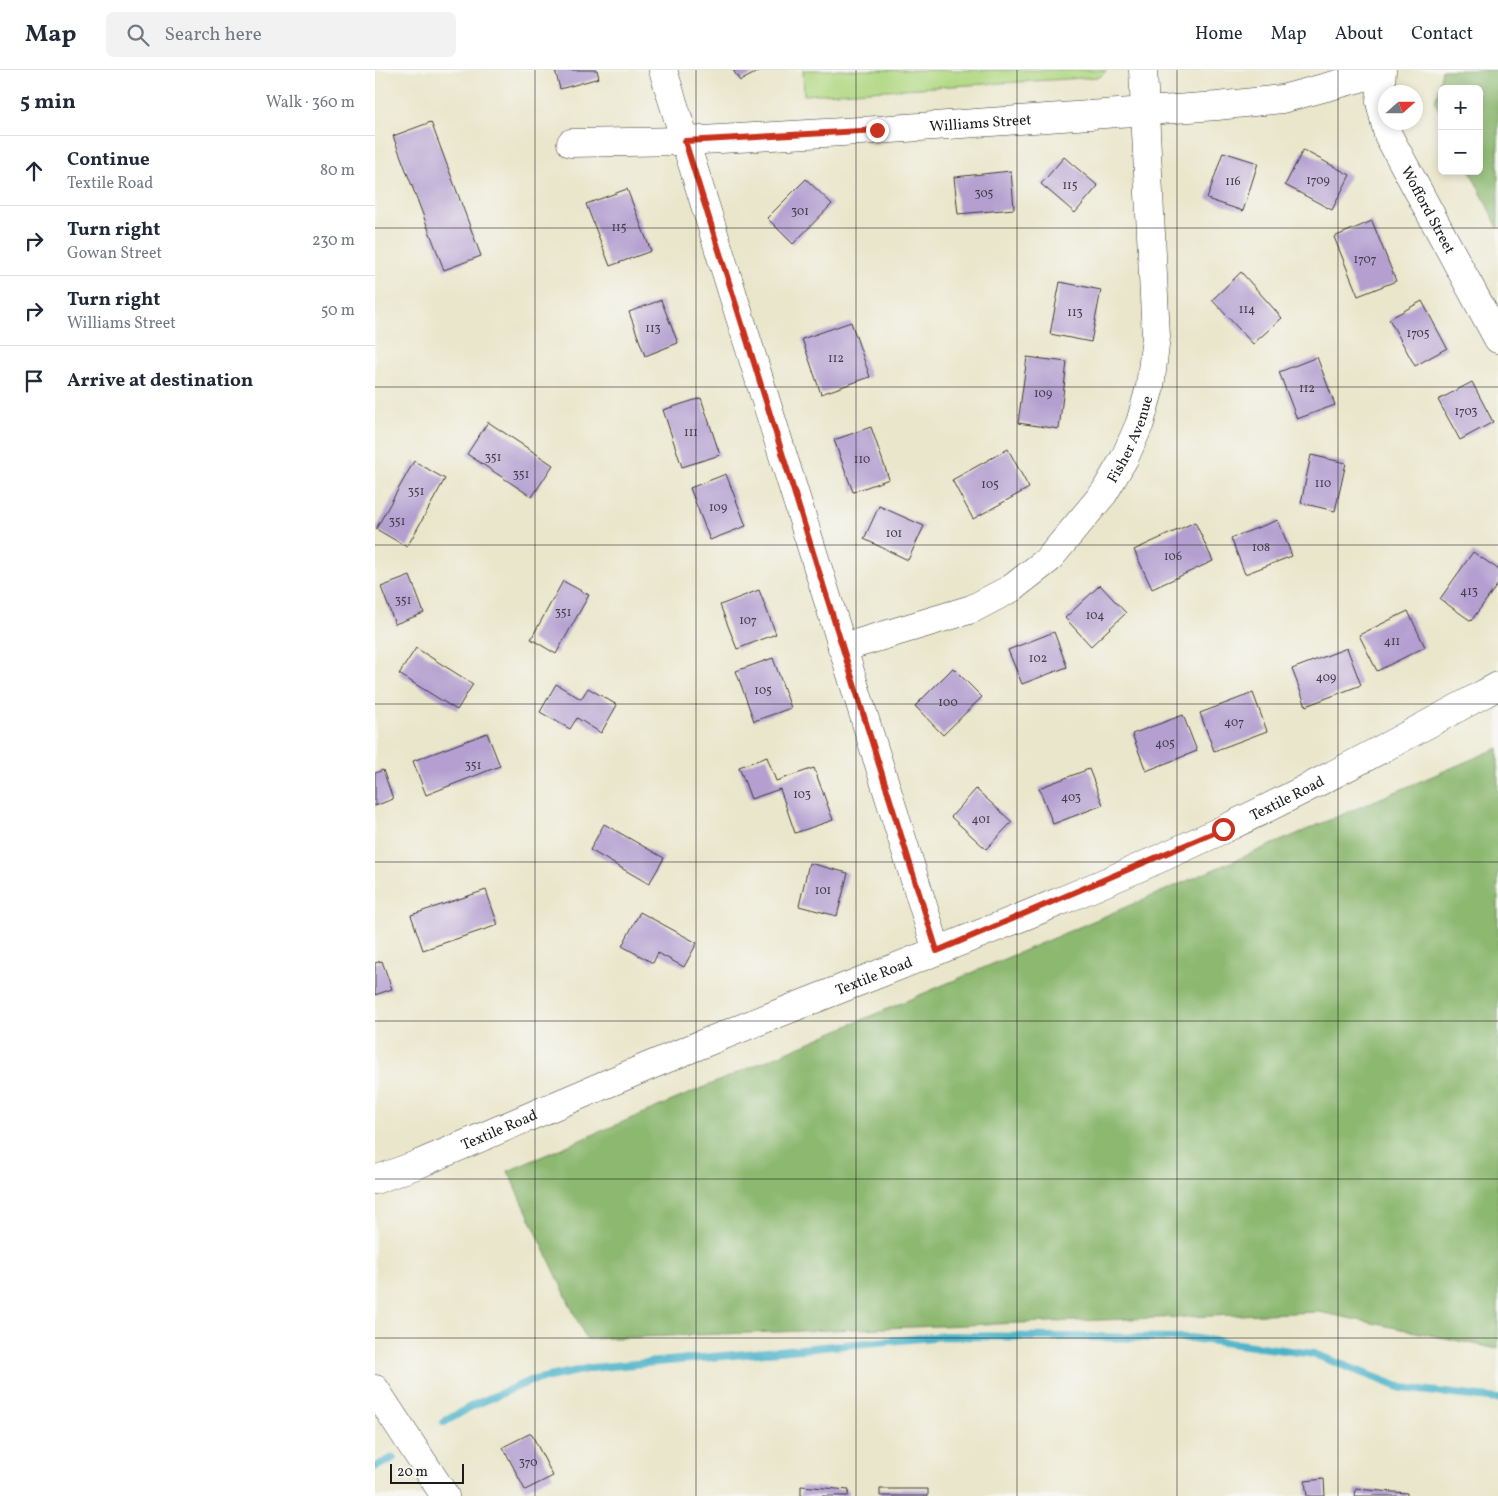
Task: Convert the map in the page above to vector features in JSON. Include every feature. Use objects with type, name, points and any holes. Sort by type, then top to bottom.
[{"type":"street","points":[[663,70],[937,951]]},
{"type":"street","name":"Fisher Avenue","points":[[843,648],[972,609],[1012,588],[1048,560],[1104,493],[1125,457],[1140,423],[1150,387],[1156,337],[1143,70]]},
{"type":"street","name":"Williams Street","points":[[571,143],[685,141],[877,130],[1217,106],[1282,99],[1382,73]]},
{"type":"street","name":"Wofford Street","points":[[1382,73],[1380,102],[1388,135],[1498,339]]},
{"type":"street","name":"Textile Road","points":[[375,1180],[416,1165],[706,1042],[937,951],[1223,829],[1367,758],[1498,686]]},
{"type":"street","points":[[375,1388],[445,1496]]},
{"type":"green space","points":[[803,70],[1107,70],[1100,77],[804,95]]},
{"type":"green space","points":[[1442,70],[1498,70],[1498,228],[1472,175],[1483,175],[1483,85],[1439,85]]},
{"type":"green space","points":[[1438,89],[1438,109],[1435,103]]},
{"type":"green space","points":[[1498,748],[1498,1349],[1319,1312],[586,1339],[508,1171]]},
{"type":"building","points":[[555,70],[597,70],[599,78],[560,89]]},
{"type":"building","points":[[733,70],[761,70],[740,81]]},
{"type":"building","points":[[431,122],[481,256],[444,270],[393,136]]},
{"type":"building","points":[[1303,150],[1350,175],[1332,210],[1285,185]]},
{"type":"building","points":[[1223,152],[1258,163],[1243,211],[1207,199]]},
{"type":"building","points":[[1064,157],[1098,186],[1075,213],[1041,184]]},
{"type":"building","points":[[1011,171],[1014,209],[958,214],[954,177]]},
{"type":"building","points":[[806,179],[832,204],[793,244],[767,218]]},
{"type":"building","points":[[627,189],[651,251],[610,266],[586,204]]},
{"type":"building","points":[[1372,221],[1396,281],[1358,296],[1334,237]]},
{"type":"building","points":[[1241,272],[1282,318],[1253,344],[1212,300]]},
{"type":"building","points":[[1060,282],[1101,290],[1091,342],[1050,334]]},
{"type":"building","points":[[661,300],[678,343],[645,356],[629,312]]},
{"type":"building","points":[[1422,301],[1447,348],[1415,366],[1389,319]]},
{"type":"building","points":[[851,322],[870,377],[821,394],[802,339]]},
{"type":"building","points":[[1027,357],[1067,362],[1059,429],[1018,423]]},
{"type":"building","points":[[1317,357],[1335,405],[1297,419],[1279,372]]},
{"type":"building","points":[[1472,382],[1493,422],[1460,440],[1438,400]]},
{"type":"building","points":[[701,398],[720,455],[682,467],[663,410]]},
{"type":"building","points":[[488,422],[553,465],[532,497],[467,454]]},
{"type":"building","points":[[871,427],[889,479],[853,492],[834,440]]},
{"type":"building","points":[[1008,449],[1029,488],[973,519],[952,480]]},
{"type":"building","points":[[1311,455],[1346,463],[1335,511],[1301,503]]},
{"type":"building","points":[[414,461],[445,479],[407,547],[376,529]]},
{"type":"building","points":[[726,474],[746,526],[710,540],[690,488]]},
{"type":"building","points":[[879,506],[924,526],[908,560],[864,539]]},
{"type":"building","points":[[1278,520],[1292,556],[1245,574],[1231,538]]},
{"type":"building","points":[[1195,522],[1213,561],[1152,589],[1134,550]]},
{"type":"building","points":[[1473,552],[1498,569],[1498,584],[1471,621],[1440,599]]},
{"type":"building","points":[[410,576],[424,613],[395,624],[381,587]]},
{"type":"building","points":[[563,581],[589,595],[556,654],[531,639]]},
{"type":"building","points":[[1100,585],[1126,613],[1091,646],[1065,618]]},
{"type":"building","points":[[759,590],[776,634],[737,649],[720,605]]},
{"type":"building","points":[[1408,611],[1425,647],[1377,671],[1359,635]]},
{"type":"building","points":[[1054,632],[1067,667],[1022,684],[1008,650]]},
{"type":"building","points":[[416,648],[473,684],[457,710],[399,674]]},
{"type":"building","points":[[1347,648],[1361,685],[1306,706],[1292,669]]},
{"type":"building","points":[[773,658],[791,708],[754,721],[736,671]]},
{"type":"building","points":[[953,668],[982,697],[943,735],[915,706]]},
{"type":"building","points":[[556,684],[581,699],[588,688],[617,705],[601,733],[577,718],[570,729],[540,712]]},
{"type":"building","points":[[1253,693],[1267,731],[1214,751],[1200,713]]},
{"type":"building","points":[[1183,715],[1197,751],[1146,771],[1132,734]]},
{"type":"building","points":[[487,733],[500,766],[426,795],[413,761]]},
{"type":"building","points":[[767,757],[776,781],[814,768],[833,820],[795,833],[780,789],[751,799],[739,767]]},
{"type":"building","points":[[1089,769],[1103,805],[1053,824],[1039,788]]},
{"type":"building","points":[[383,770],[393,799],[375,806],[375,773]]},
{"type":"building","points":[[976,789],[1012,822],[986,849],[951,817]]},
{"type":"building","points":[[604,824],[664,858],[649,884],[590,850]]},
{"type":"building","points":[[809,863],[848,873],[837,916],[799,906]]},
{"type":"building","points":[[486,890],[498,925],[423,950],[411,915]]},
{"type":"building","points":[[640,912],[697,943],[684,967],[658,953],[653,963],[622,946]]},
{"type":"building","points":[[382,961],[392,989],[375,995],[375,963]]},
{"type":"building","points":[[531,1433],[553,1476],[525,1490],[503,1447]]},
{"type":"building","points":[[1324,1479],[1325,1496],[1307,1496],[1305,1481]]},
{"type":"building","points":[[801,1486],[849,1490],[848,1496],[801,1496]]},
{"type":"building","points":[[880,1489],[928,1489],[928,1496],[880,1496]]},
{"type":"building","points":[[1356,1489],[1407,1493],[1407,1496],[1355,1496]]},
{"type":"waterway","points":[[444,1422],[472,1406],[530,1381],[591,1368],[944,1336],[1191,1338],[1314,1354],[1402,1388],[1498,1399]]},
{"type":"waterway","points":[[375,1467],[393,1458]]},
{"type":"route","points":[[877,130],[685,141],[937,951],[1115,877],[1223,829]]}]
